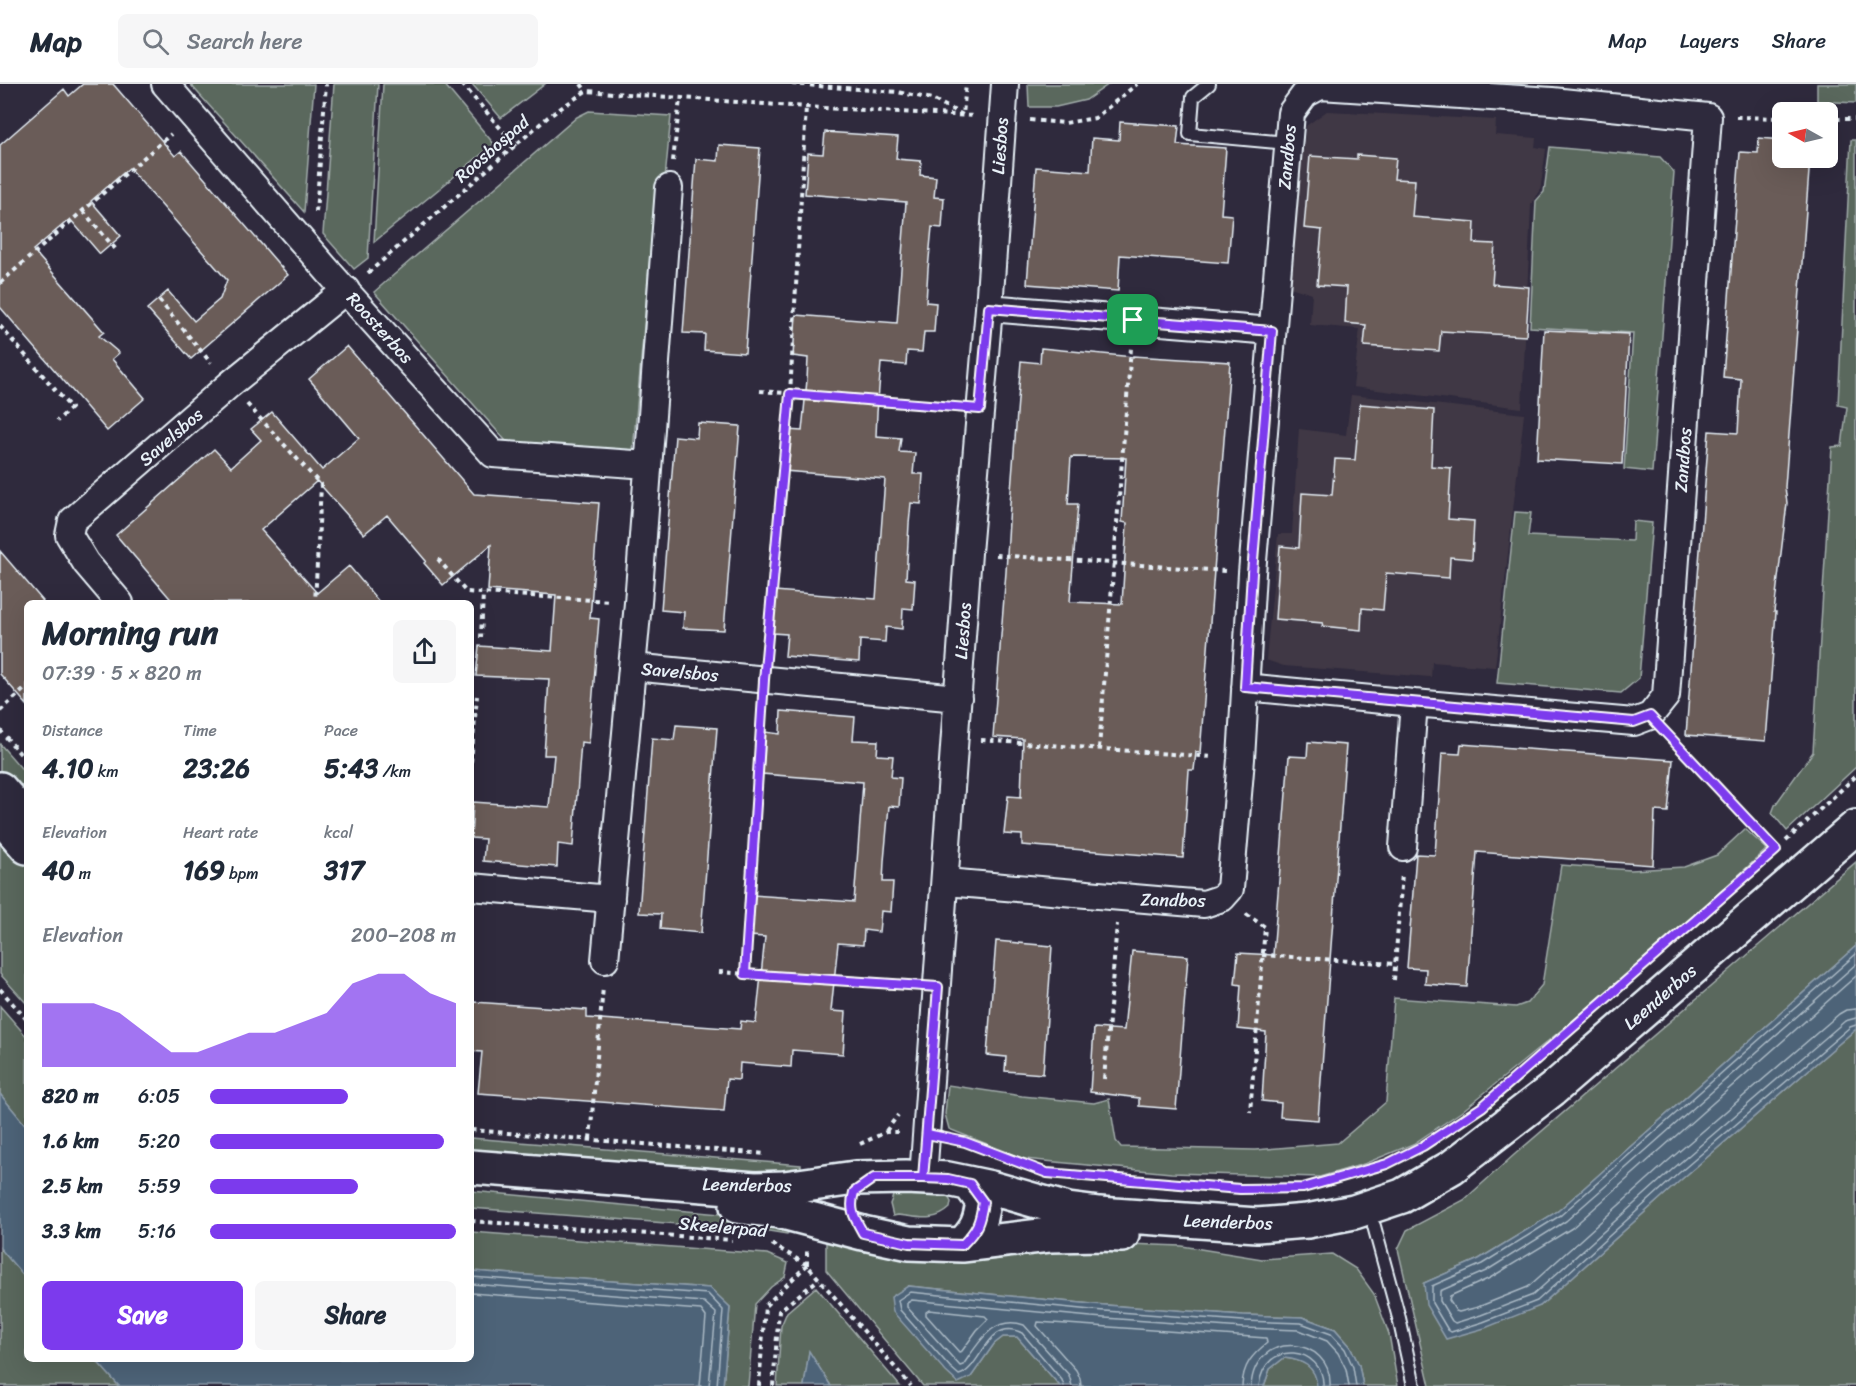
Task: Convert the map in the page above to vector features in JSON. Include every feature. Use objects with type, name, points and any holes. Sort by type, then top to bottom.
[{"type":"main road","points":[[0,789],[24,817]]},
{"type":"main road","points":[[0,816],[24,844]]},
{"type":"main road","name":"Leenderbos","points":[[474,1167],[755,1189],[784,1188],[855,1178],[948,1179],[1099,1215],[1257,1226],[1307,1221],[1354,1212],[1402,1196],[1452,1167],[1552,1089],[1856,827]]},
{"type":"main road","name":"Leenderbos","points":[[474,1184],[711,1203],[779,1211],[909,1243],[962,1245],[1049,1235],[1101,1234],[1267,1244],[1328,1238],[1374,1226],[1421,1206],[1482,1172],[1856,850]]},
{"type":"main road","points":[[863,1233],[853,1215],[851,1203],[854,1192],[874,1178]]},
{"type":"main road","points":[[962,1245],[974,1234],[980,1222],[983,1202],[970,1184]]},
{"type":"street","name":"Roosterbos","points":[[165,84],[312,253],[493,454],[648,465]]},
{"type":"street","name":"Liesbos","points":[[923,1178],[1005,84]]},
{"type":"street","name":"Zandbos","points":[[946,882],[1204,904],[1222,898],[1230,889],[1241,759],[1252,573],[1291,113],[1305,94],[1320,86],[1553,92],[1708,117],[1666,696],[1650,716]]},
{"type":"street","points":[[632,667],[669,188]]},
{"type":"street","name":"Savelsbos","points":[[117,600],[86,563],[69,535],[72,521],[230,385],[346,290]]},
{"type":"street","points":[[989,308],[1272,331]]},
{"type":"street","name":"Savelsbos","points":[[605,960],[632,667],[958,698]]},
{"type":"street","points":[[1245,687],[1634,722],[1650,716]]},
{"type":"street","points":[[1403,847],[1414,703]]},
{"type":"street","points":[[474,887],[611,899]]},
{"type":"lane","points":[[1209,84],[1193,97],[1190,134],[1288,143]]},
{"type":"lane","points":[[1374,1226],[1399,1318],[1414,1386]]},
{"type":"path","points":[[312,253],[326,84]]},
{"type":"path","points":[[462,84],[516,146]]},
{"type":"path","points":[[581,84],[586,91],[680,99],[1065,123],[1095,118],[1137,84]]},
{"type":"path","points":[[792,84],[897,92],[932,99],[963,115]]},
{"type":"path","points":[[963,115],[966,84]]},
{"type":"path","name":"Roosbospad","points":[[346,290],[383,261],[548,117],[586,91]]},
{"type":"path","points":[[669,188],[680,99]]},
{"type":"path","points":[[745,974],[764,680],[790,394],[806,107]]},
{"type":"path","points":[[0,283],[191,116]]},
{"type":"path","points":[[1708,117],[1772,118]]},
{"type":"path","points":[[1838,119],[1856,119]]},
{"type":"path","points":[[83,211],[118,252]]},
{"type":"path","points":[[159,300],[230,385],[321,485],[315,600]]},
{"type":"path","points":[[1099,748],[1133,320]]},
{"type":"path","points":[[0,326],[71,408],[57,421]]},
{"type":"path","points":[[759,391],[980,409]]},
{"type":"path","points":[[968,554],[1252,573]]},
{"type":"path","points":[[438,559],[466,592],[638,603]]},
{"type":"path","points":[[482,638],[483,593]]},
{"type":"path","points":[[0,711],[24,690]]},
{"type":"path","points":[[474,729],[477,696]]},
{"type":"path","points":[[1650,716],[1776,850]]},
{"type":"path","points":[[0,730],[24,758]]},
{"type":"path","points":[[955,738],[1241,759]]},
{"type":"path","points":[[1767,858],[1856,777]]},
{"type":"path","points":[[1394,980],[1403,847]]},
{"type":"path","points":[[1104,1079],[1120,898]]},
{"type":"path","points":[[1222,898],[1265,927],[1250,1112]]},
{"type":"path","points":[[1262,955],[1395,964]]},
{"type":"path","points":[[590,1139],[605,960]]},
{"type":"path","points":[[719,972],[938,987]]},
{"type":"path","points":[[0,989],[24,1017]]},
{"type":"path","name":"Leenderbos","points":[[474,1130],[772,1154]]},
{"type":"path","points":[[853,1145],[886,1132],[927,1134],[965,1142],[994,1153]]},
{"type":"path","points":[[1325,1182],[1387,1164]]},
{"type":"path","name":"Leenderbos","points":[[1059,1174],[1229,1188]]},
{"type":"path","name":"Leenderbos","points":[[1240,1189],[1272,1190]]},
{"type":"path","name":"Skeelerpad","points":[[474,1221],[736,1241]]},
{"type":"path","name":"Skeelerpad","points":[[770,1243],[807,1265],[911,1386]]},
{"type":"path","points":[[759,1386],[765,1306],[807,1265]]},
{"type":"path","points":[[773,1386],[779,1311],[819,1279]]},
{"type":"shaded area","points":[[1327,111],[1496,120],[1495,135],[1536,138],[1535,147],[1546,149],[1540,191],[1531,204],[1522,408],[1353,387],[1360,329],[1310,325],[1312,294],[1287,286],[1306,126]]},
{"type":"shaded area","points":[[1351,395],[1524,414],[1495,667],[1432,662],[1431,677],[1284,666],[1266,660],[1278,534],[1292,534],[1299,429],[1346,435]]},
{"type":"green space","points":[[190,84],[314,84],[304,212]]},
{"type":"green space","points":[[334,84],[378,84],[368,258],[354,269],[323,234]]},
{"type":"green space","points":[[383,84],[444,84],[494,144],[374,242]]},
{"type":"green space","points":[[472,84],[545,84],[501,118]]},
{"type":"green space","points":[[1028,84],[1109,84],[1086,100],[1056,107],[1029,107]]},
{"type":"green space","points":[[1817,84],[1856,84],[1856,103],[1817,101]]},
{"type":"green space","points":[[589,111],[671,116],[664,189],[656,189],[633,451],[524,447],[506,441],[374,292],[577,117]]},
{"type":"green space","points":[[1851,140],[1856,140],[1856,767],[1787,831],[1772,813],[1775,805],[1813,752],[1832,447],[1842,446],[1847,407],[1838,405]]},
{"type":"green space","points":[[1550,147],[1660,157],[1674,172],[1652,472],[1624,469],[1633,333],[1530,327],[1536,201],[1544,192]]},
{"type":"green space","points":[[1515,512],[1531,513],[1528,536],[1632,541],[1633,521],[1652,523],[1639,678],[1621,693],[1497,683]]},
{"type":"green space","points":[[0,744],[24,772],[24,804],[0,776]]},
{"type":"green space","points":[[1745,829],[1767,849],[1644,963],[1461,1112],[1413,1144],[1364,1164],[1320,1177],[1171,1173],[1024,1159],[949,1129],[945,1114],[948,1085],[1022,1096],[1094,1103],[1109,1099],[1116,1141],[1121,1147],[1255,1150],[1338,1143],[1386,1102],[1394,998],[1516,1007],[1527,1003],[1542,985],[1561,865],[1631,870],[1684,867],[1717,855]]},
{"type":"green space","points":[[0,835],[24,863],[24,1001],[0,974]]},
{"type":"green space","points":[[1856,862],[1856,946],[1558,1211],[1479,1259],[1424,1283],[1540,1306],[1683,1178],[1856,1029],[1856,1386],[1430,1386],[1398,1249],[1407,1230],[1464,1200]]},
{"type":"green space","points":[[0,1006],[24,1034],[24,1123],[0,1094]]},
{"type":"green space","points":[[474,1138],[801,1165],[801,1176],[474,1157]]},
{"type":"green space","points":[[902,1187],[947,1195],[951,1202],[950,1208],[932,1217],[893,1216],[890,1204],[893,1196]]},
{"type":"green space","points":[[474,1191],[752,1217],[796,1225],[787,1234],[474,1208]]},
{"type":"green space","points":[[474,1232],[767,1254],[788,1263],[785,1277],[771,1287],[755,1304],[748,1386],[723,1386],[730,1307],[710,1288],[474,1271]]},
{"type":"green space","points":[[826,1233],[1182,1246],[1262,1259],[1332,1254],[1356,1269],[1374,1294],[1389,1334],[1398,1386],[1363,1386],[1359,1365],[1350,1346],[1335,1329],[1302,1317],[1092,1304],[908,1286],[971,1377],[994,1344],[1003,1337],[1017,1337],[1060,1386],[923,1386],[826,1270]]},
{"type":"green space","points":[[0,1248],[24,1276],[24,1362],[98,1362],[119,1386],[0,1386]]},
{"type":"green space","points":[[816,1287],[900,1386],[831,1386],[809,1352],[804,1386],[777,1386],[781,1326],[787,1312]]},
{"type":"green space","points":[[1284,1358],[1297,1360],[1311,1368],[1317,1386],[1264,1386],[1270,1369]]},
{"type":"water","points":[[1856,946],[1856,1029],[1683,1178],[1540,1306],[1485,1328],[1446,1339],[1426,1305],[1424,1283],[1479,1259],[1558,1211]]},
{"type":"water","points":[[0,1094],[24,1123],[24,1276],[0,1248]]},
{"type":"water","points":[[474,1271],[710,1288],[730,1307],[723,1386],[119,1386],[98,1362],[474,1362]]},
{"type":"water","points":[[908,1286],[1092,1304],[1302,1317],[1335,1329],[1350,1346],[1359,1365],[1363,1386],[1317,1386],[1314,1373],[1307,1365],[1297,1360],[1284,1358],[1270,1369],[1264,1386],[1060,1386],[1017,1337],[1003,1337],[994,1344],[971,1377],[958,1383],[893,1312],[891,1297]]},
{"type":"water","points":[[809,1351],[831,1386],[804,1386]]},
{"type":"building","points":[[83,84],[113,84],[175,156],[181,151],[288,275],[191,359],[147,309],[168,291],[194,321],[220,299],[227,280],[129,168],[91,201],[121,236],[100,254],[70,219],[33,250],[104,332],[99,336],[119,353],[112,359],[145,398],[107,431],[0,307],[0,145],[64,89],[69,96]]},
{"type":"building","points":[[1120,122],[1179,126],[1177,145],[1226,148],[1221,214],[1232,215],[1228,263],[1120,255],[1118,291],[1027,284],[1036,167],[1090,171],[1092,138],[1119,140]]},
{"type":"building","points":[[825,132],[898,137],[896,159],[921,161],[920,175],[936,177],[934,197],[944,198],[942,228],[932,227],[928,269],[926,302],[936,303],[934,332],[924,332],[922,352],[907,351],[906,365],[881,363],[877,413],[876,436],[901,438],[899,452],[915,453],[913,474],[923,474],[921,504],[911,503],[909,524],[906,579],[915,580],[913,609],[903,608],[902,629],[886,627],[885,642],[860,640],[859,662],[785,656],[787,634],[772,633],[775,591],[876,599],[885,479],[784,471],[787,430],[802,431],[807,380],[808,358],[793,356],[796,315],[897,323],[906,202],[805,194],[808,153],[823,154]]},
{"type":"building","points":[[1759,138],[1772,139],[1772,168],[1809,168],[1785,487],[1787,503],[1774,612],[1776,612],[1766,741],[1686,735],[1709,431],[1738,433],[1741,379],[1723,377],[1740,152],[1758,153]]},
{"type":"building","points":[[719,145],[760,148],[745,353],[704,350],[705,334],[683,333],[696,159],[718,161]]},
{"type":"building","points":[[1357,155],[1396,158],[1394,179],[1415,180],[1412,217],[1475,222],[1474,243],[1495,244],[1492,284],[1529,287],[1526,336],[1441,331],[1439,351],[1364,346],[1366,325],[1345,323],[1347,287],[1317,285],[1322,230],[1304,228],[1310,156],[1357,159]]},
{"type":"building","points":[[1544,330],[1629,334],[1622,464],[1537,459]]},
{"type":"building","points":[[347,346],[474,494],[599,503],[590,618],[599,619],[589,743],[581,742],[573,846],[558,844],[557,867],[483,861],[485,839],[474,838],[474,802],[549,807],[554,755],[544,755],[549,679],[476,676],[479,646],[552,651],[556,595],[488,590],[491,545],[443,585],[387,515],[364,534],[317,481],[261,530],[317,593],[349,566],[377,600],[171,600],[116,535],[214,449],[231,467],[261,440],[251,429],[272,412],[322,470],[359,438],[309,379]]},
{"type":"building","points":[[1041,348],[1133,357],[1230,362],[1200,753],[1196,752],[1194,770],[1189,770],[1183,858],[1022,845],[1022,835],[1004,834],[1008,796],[1021,797],[1023,739],[993,737],[1010,504],[1021,361],[1040,363]],"holes":[[[1071,457],[1126,458],[1122,522],[1127,523],[1122,604],[1070,602],[1078,504],[1068,504]]]},
{"type":"building","points":[[1360,404],[1434,410],[1431,466],[1451,468],[1448,519],[1474,521],[1472,559],[1450,557],[1449,578],[1386,573],[1383,610],[1362,608],[1361,630],[1322,626],[1323,623],[1275,619],[1280,546],[1299,548],[1302,493],[1332,495],[1335,459],[1355,460]]},
{"type":"building","points":[[698,423],[740,426],[724,630],[683,628],[684,612],[661,610],[675,436],[697,438]]},
{"type":"building","points":[[0,551],[42,600],[24,600],[24,702],[0,674]]},
{"type":"building","points":[[781,711],[855,717],[853,740],[878,741],[877,755],[893,756],[891,777],[901,778],[899,807],[889,806],[884,861],[883,882],[893,882],[891,912],[881,911],[879,932],[864,930],[863,945],[838,943],[831,1011],[846,1012],[843,1054],[792,1050],[791,1067],[740,1063],[739,1080],[727,1079],[724,1111],[478,1093],[482,1052],[474,1051],[474,1002],[587,1010],[587,1018],[740,1029],[741,1021],[756,1023],[765,937],[749,936],[752,895],[854,902],[863,782],[762,774],[765,732],[780,734]]},
{"type":"building","points":[[676,725],[717,728],[701,933],[660,929],[661,914],[639,913],[652,738],[674,740]]},
{"type":"building","points":[[1308,742],[1346,745],[1318,1120],[1280,1117],[1281,1103],[1262,1101],[1266,1032],[1238,1029],[1241,985],[1235,984],[1238,953],[1273,955],[1289,756],[1307,757]]},
{"type":"building","points":[[1461,744],[1673,760],[1668,812],[1655,811],[1653,865],[1477,852],[1467,987],[1425,984],[1426,969],[1407,968],[1416,854],[1435,855],[1442,753],[1460,754]]},
{"type":"building","points":[[996,941],[1052,946],[1043,1074],[1005,1071],[1006,1057],[987,1055]]},
{"type":"building","points":[[1132,951],[1188,956],[1176,1109],[1139,1106],[1139,1098],[1090,1092],[1094,1028],[1124,1030]]},
{"type":"route","points":[[1133,320],[989,308],[980,409],[790,394],[764,680],[745,974],[938,987],[923,1178],[948,1179],[970,1184],[983,1202],[980,1222],[974,1234],[962,1245],[909,1243],[863,1233],[853,1215],[851,1203],[854,1192],[874,1178],[923,1178],[927,1134],[965,1142],[1047,1173],[1240,1189],[1303,1188],[1387,1164],[1423,1146],[1482,1107],[1776,850],[1650,716],[1634,722],[1245,687],[1272,331],[1133,320]]}]
